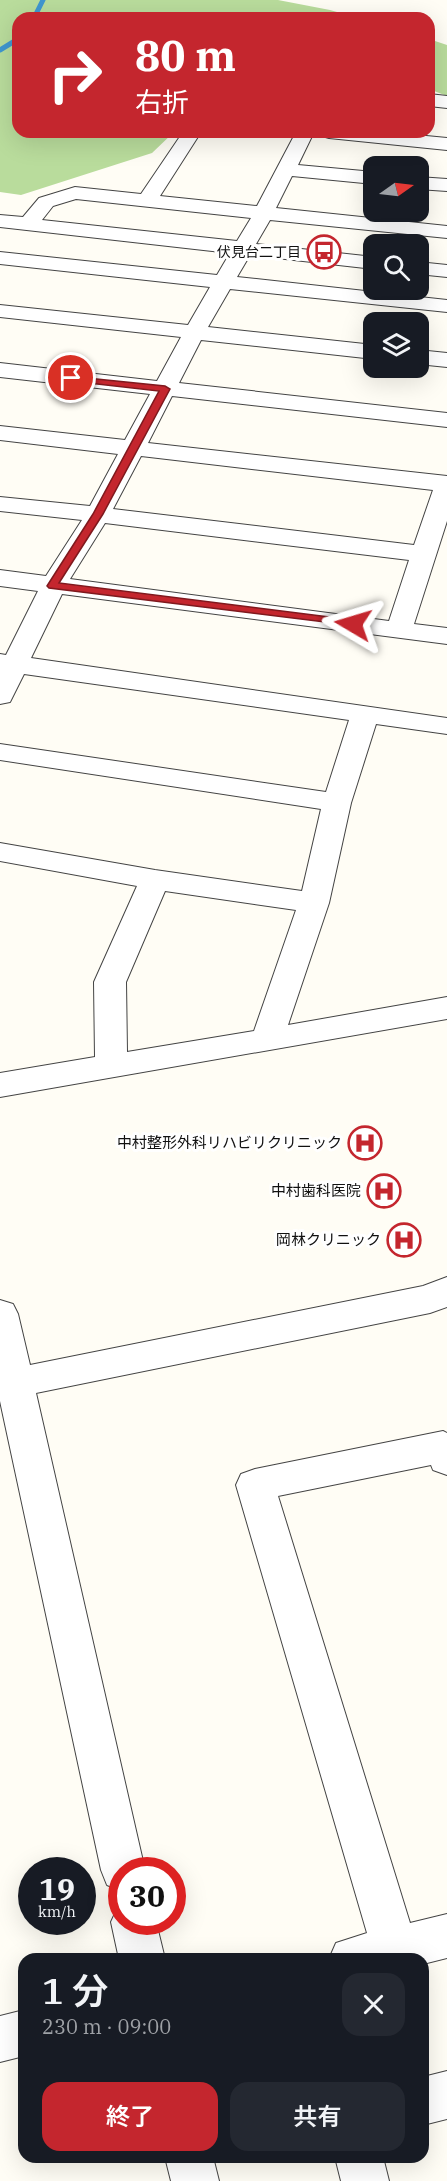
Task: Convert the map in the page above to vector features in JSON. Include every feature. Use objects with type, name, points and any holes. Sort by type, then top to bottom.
[{"type":"street","points":[[147,201],[188,138]]},
{"type":"street","points":[[0,696],[7,663],[98,514],[194,333],[264,213],[302,138]]},
{"type":"street","points":[[388,138],[447,144]]},
{"type":"street","points":[[286,170],[363,177]]},
{"type":"street","points":[[429,184],[447,185]]},
{"type":"street","points":[[28,224],[46,202],[75,194],[447,232]]},
{"type":"street","points":[[0,221],[363,262]]},
{"type":"street","points":[[0,258],[447,306]]},
{"type":"street","points":[[429,269],[447,271]]},
{"type":"street","points":[[0,310],[363,351]]},
{"type":"street","points":[[429,358],[447,360]]},
{"type":"street","points":[[0,370],[447,420]]},
{"type":"street","points":[[0,433],[447,483],[399,630]]},
{"type":"street","points":[[0,504],[256,531],[424,554]]},
{"type":"street","points":[[0,578],[447,636]]},
{"type":"street","points":[[7,663],[447,726]]},
{"type":"street","points":[[267,1039],[314,903],[336,803],[365,714]]},
{"type":"street","points":[[0,752],[336,803]]},
{"type":"street","points":[[0,852],[155,879],[314,903]]},
{"type":"street","points":[[111,1065],[110,982],[155,879]]},
{"type":"street","points":[[0,1085],[355,1026],[447,1008]]},
{"type":"street","points":[[8,1384],[430,1299],[447,1291]]},
{"type":"street","points":[[0,1314],[8,1384],[120,1857]]},
{"type":"street","points":[[395,1949],[255,1485],[442,1447],[447,1459]]},
{"type":"street","points":[[137,1935],[141,1953]]},
{"type":"street","points":[[378,1953],[447,1936]]},
{"type":"street","points":[[0,2039],[18,2034]]},
{"type":"street","points":[[429,2100],[447,2095]]},
{"type":"street","points":[[190,2163],[195,2181]]},
{"type":"street","points":[[360,2163],[365,2181]]},
{"type":"green space","points":[[0,0],[278,0],[337,12],[12,12],[12,138],[168,138],[152,153],[21,195],[0,192]]},
{"type":"green space","points":[[435,41],[447,45],[447,96],[435,91]]},
{"type":"waterway","points":[[37,12],[43,0]]},
{"type":"waterway","points":[[0,50],[12,43]]},
{"type":"place","name":"伏見台二丁目","points":[[324,252]]},
{"type":"place","name":"中村整形外科リハビリクリニック","points":[[365,1143]]},
{"type":"place","name":"中村歯科医院","points":[[384,1191]]},
{"type":"place","name":"岡林クリニック","points":[[404,1240]]},
{"type":"route","points":[[71,378],[165,389],[98,514],[52,586],[353,624]]}]
